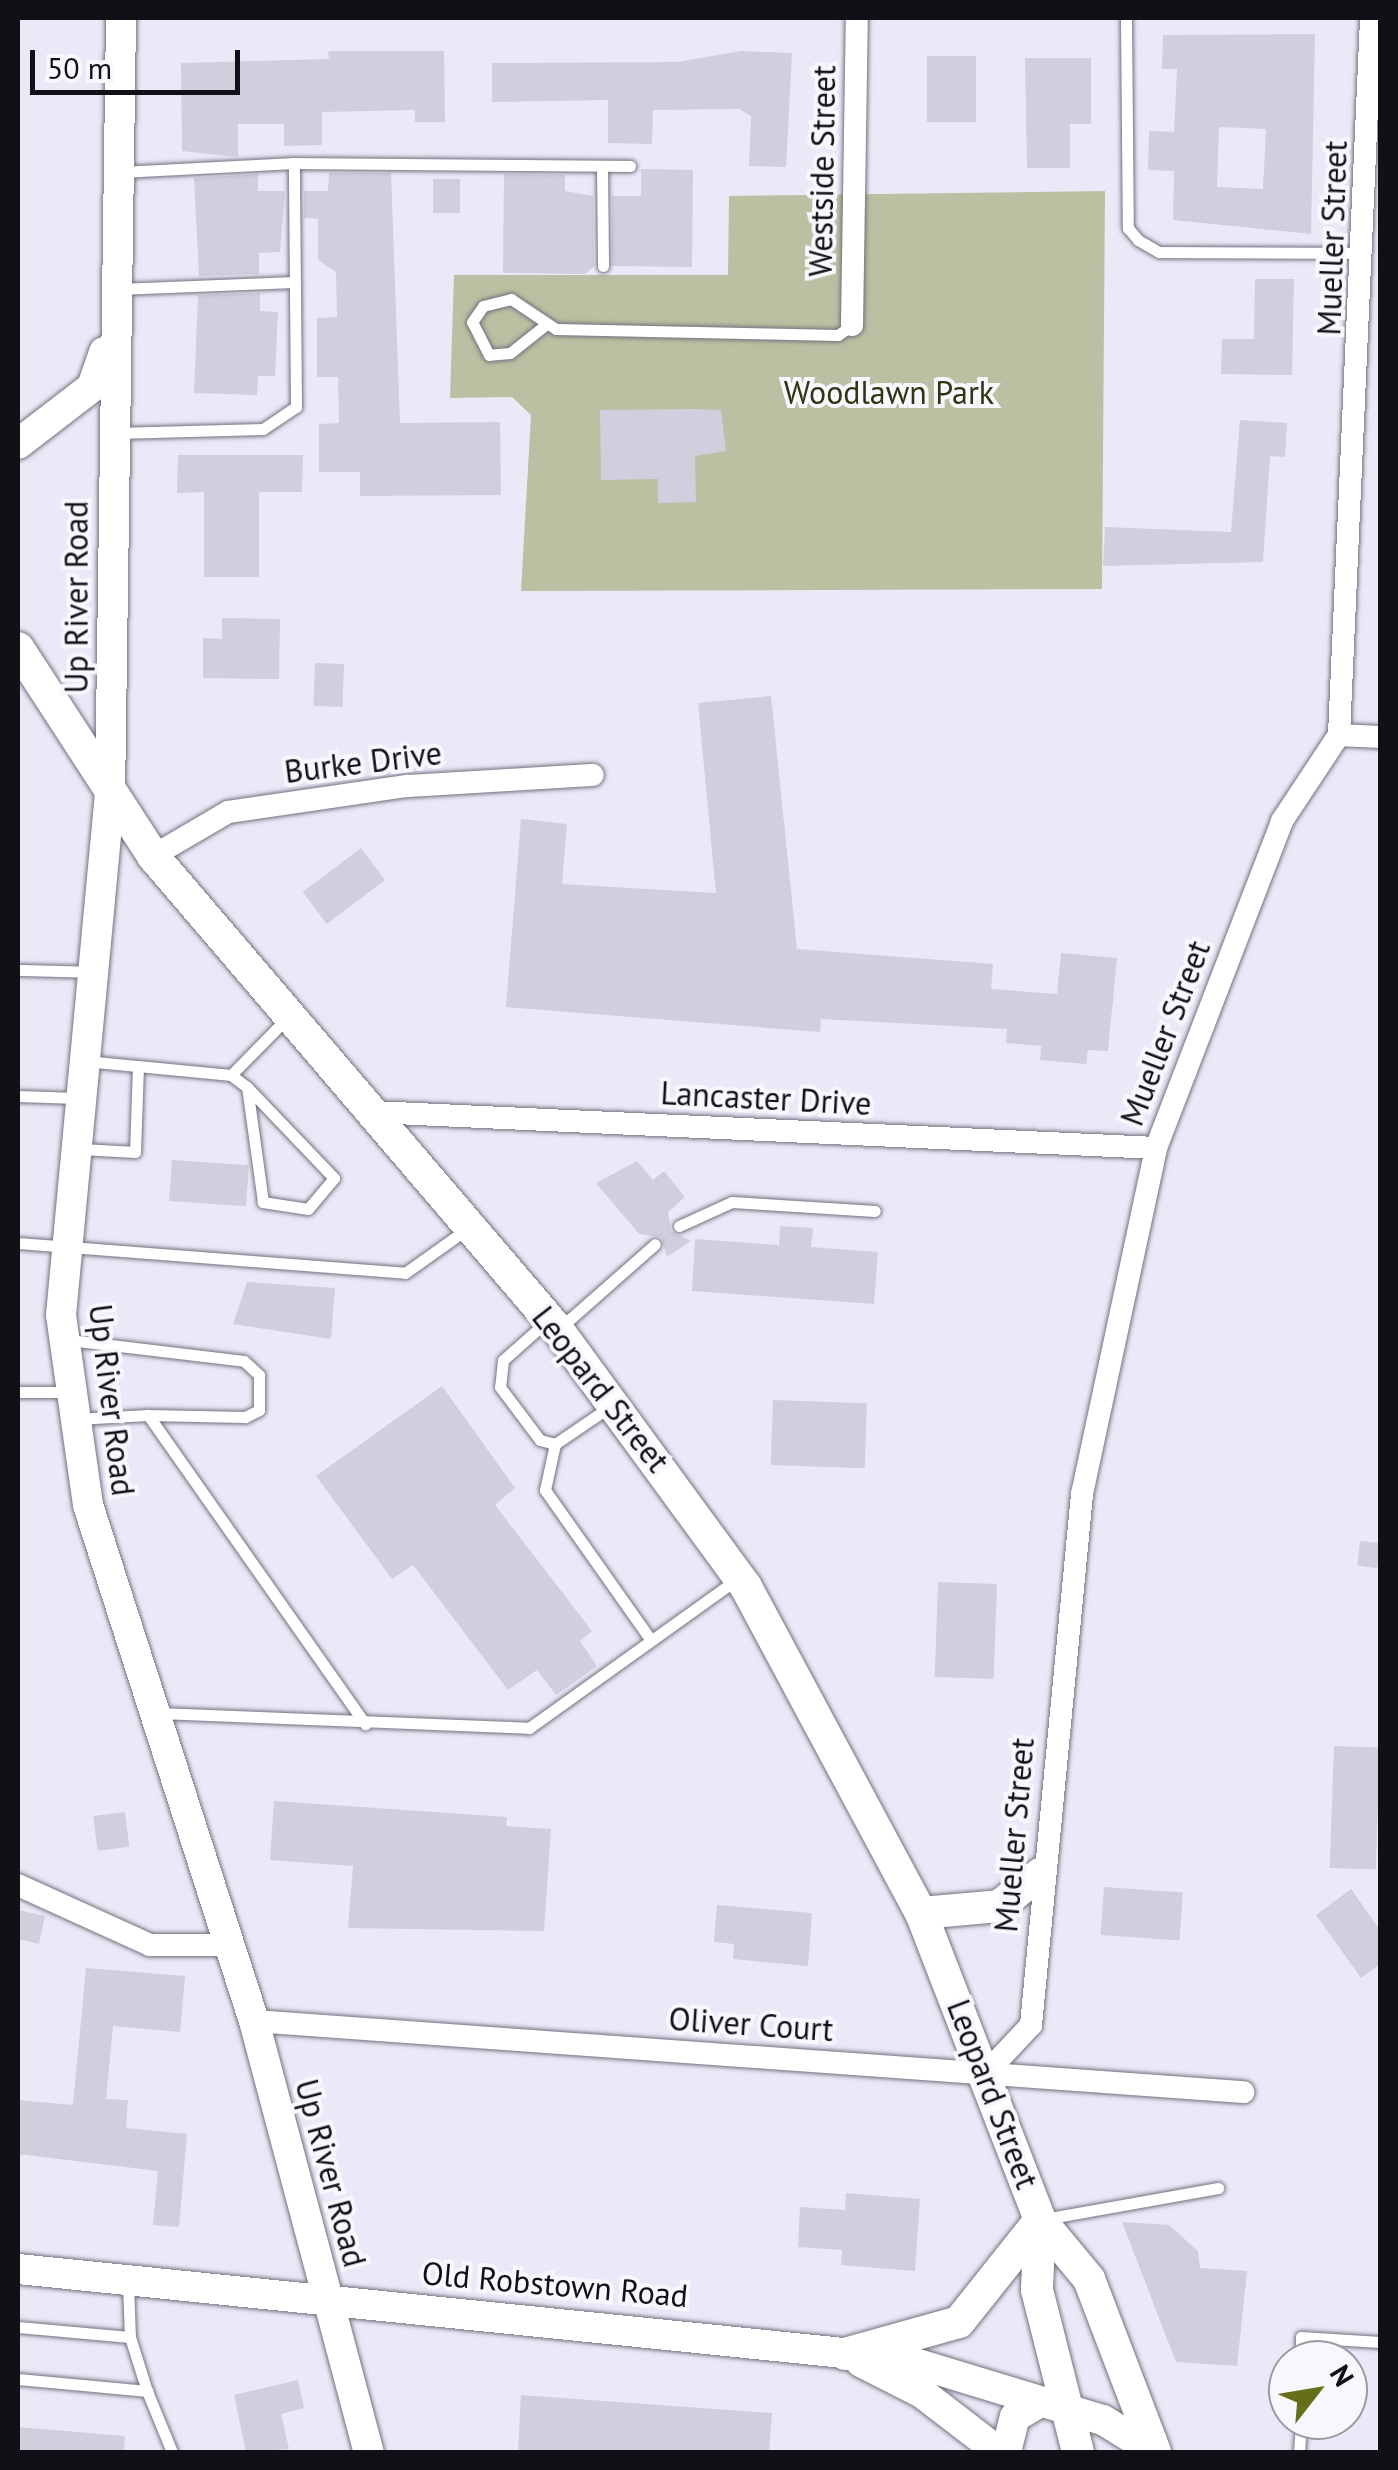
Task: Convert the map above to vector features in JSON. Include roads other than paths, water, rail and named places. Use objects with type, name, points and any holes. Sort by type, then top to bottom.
[{"type":"main road","name":"Leopard Street","points":[[18,648],[153,856],[554,1325],[616,1402],[740,1578],[921,1913],[988,2071],[1040,2220],[1089,2279],[1155,2452]]},
{"type":"main road","points":[[921,1913],[999,1906],[1040,1874]]},
{"type":"main road","name":"Leopard Street","points":[[1040,2220],[1037,2290],[1053,2406],[1078,2452]]},
{"type":"main road","points":[[845,2354],[958,2322],[1040,2220]]},
{"type":"street","name":"Up River Road","points":[[120,18],[112,325],[110,792],[76,1149],[64,1339],[88,1506],[254,2021],[369,2452]]},
{"type":"street","name":"Westside Street","points":[[852,325],[857,18]]},
{"type":"street","name":"Mueller Street","points":[[988,2071],[1031,2026],[1040,1874],[1082,1494],[1156,1148],[1282,822],[1338,735],[1371,362],[1364,253],[1371,18]]},
{"type":"street","points":[[18,444],[92,387],[112,325]]},
{"type":"street","points":[[1338,735],[1380,737]]},
{"type":"street","name":"Burke Drive","points":[[153,856],[228,812],[407,786],[593,775]]},
{"type":"street","name":"Lancaster Drive","points":[[373,1112],[1156,1148]]},
{"type":"street","points":[[18,1885],[150,1945],[230,1945]]},
{"type":"street","name":"Oliver Court","points":[[254,2021],[1242,2092]]},
{"type":"street","name":"Old Robstown Road","points":[[18,2269],[328,2297],[902,2358],[1053,2406],[1155,2452]]},
{"type":"street","name":"Old Robstown Road","points":[[845,2354],[922,2393],[1002,2452]]},
{"type":"street","points":[[1002,2452],[1015,2417],[1053,2406]]},
{"type":"lane","points":[[1126,18],[1128,228],[1138,240],[1159,252],[1364,253]]},
{"type":"lane","points":[[112,433],[263,429],[282,420],[296,407],[294,163]]},
{"type":"lane","points":[[116,172],[294,163],[630,166]]},
{"type":"lane","points":[[602,166],[603,266]]},
{"type":"lane","points":[[113,289],[295,282]]},
{"type":"lane","points":[[544,326],[510,352],[489,355],[472,322],[483,306],[511,300],[544,326],[838,335],[852,325]]},
{"type":"lane","points":[[18,970],[93,972]]},
{"type":"lane","points":[[231,1075],[290,1015]]},
{"type":"lane","points":[[85,1061],[231,1075],[247,1087],[334,1178],[308,1210],[263,1202],[247,1087]]},
{"type":"lane","points":[[76,1149],[135,1152],[138,1068]]},
{"type":"lane","points":[[18,1096],[81,1098]]},
{"type":"lane","points":[[679,1226],[732,1202],[876,1211]]},
{"type":"lane","points":[[18,1243],[405,1273],[470,1226]]},
{"type":"lane","points":[[555,1444],[540,1440],[496,1375],[656,1244]]},
{"type":"lane","points":[[18,1392],[148,1416],[245,1417],[259,1410],[259,1375],[244,1361],[64,1339]]},
{"type":"lane","points":[[616,1402],[555,1444],[544,1490],[648,1636]]},
{"type":"lane","points":[[148,1416],[365,1724]]},
{"type":"lane","points":[[155,1713],[529,1728],[648,1636],[740,1578]]},
{"type":"lane","points":[[1040,2220],[1218,2188]]},
{"type":"lane","points":[[128,2279],[130,2337],[172,2452]]},
{"type":"lane","points":[[18,2326],[130,2337]]},
{"type":"lane","points":[[1301,2340],[1340,2340]]},
{"type":"lane","points":[[18,2379],[147,2391]]},
{"type":"park label","name":"Woodlawn Park","points":[[889,392]]}]
